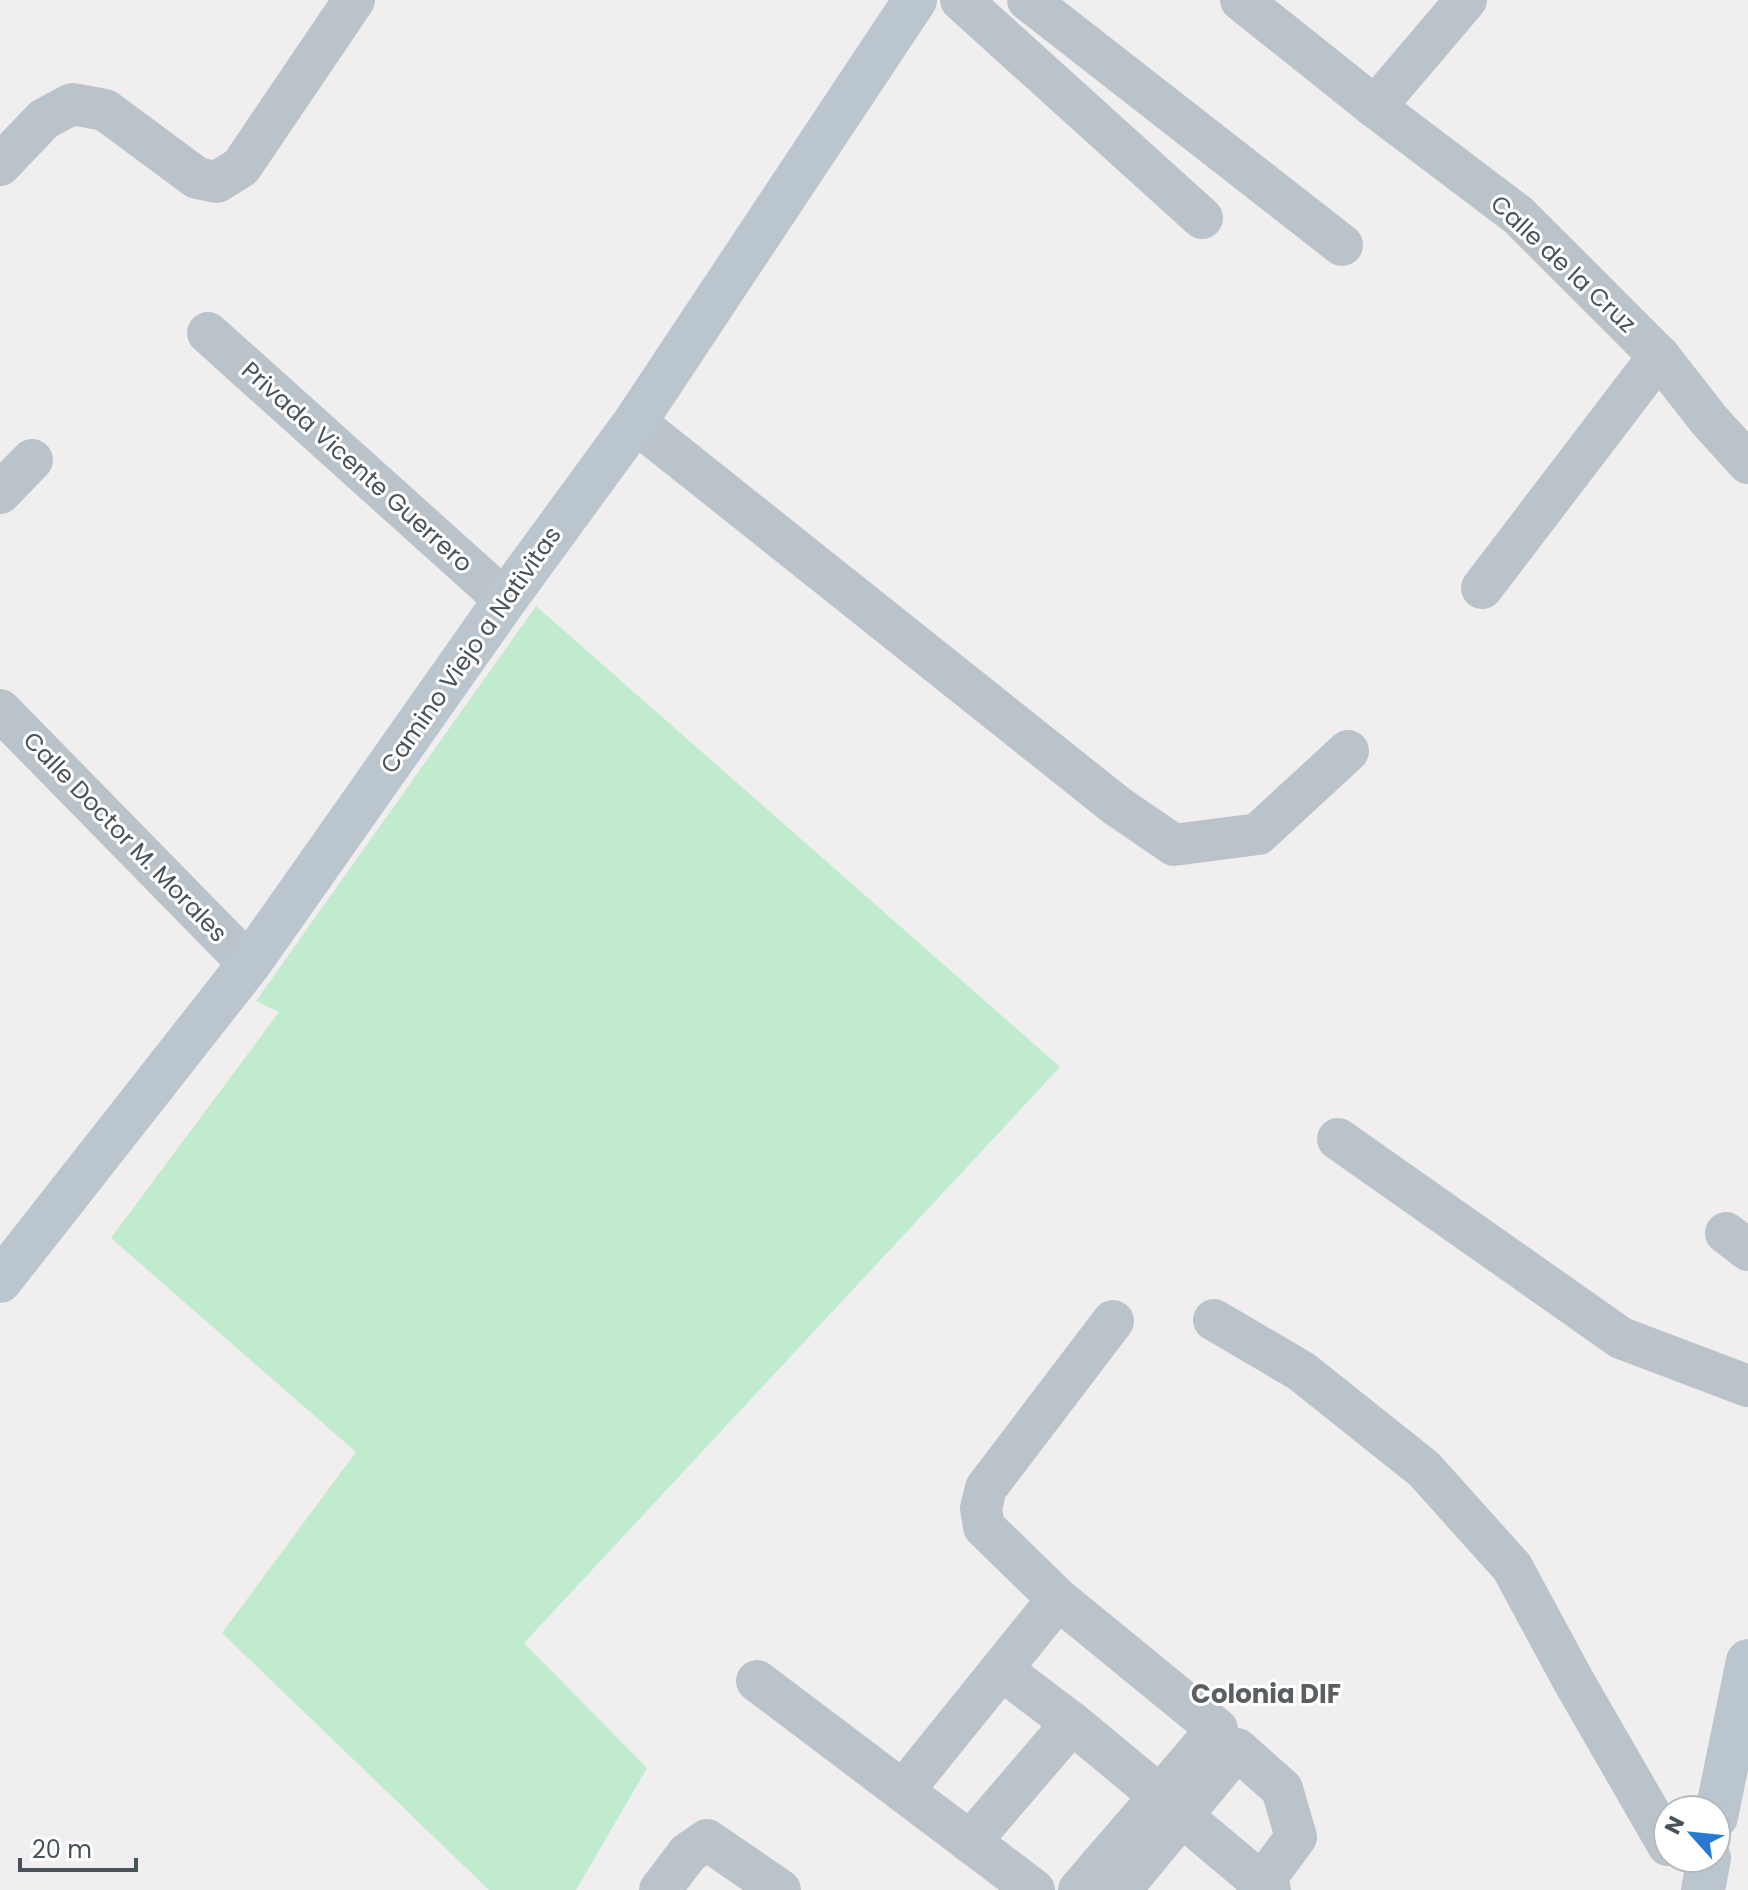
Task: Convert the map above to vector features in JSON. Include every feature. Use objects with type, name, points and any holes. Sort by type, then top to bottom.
[{"type":"street","points":[[0,165],[44,119],[72,104],[105,110],[197,178],[217,182],[241,167],[354,0]]},
{"type":"street","name":"Camino Viejo a Nativitas","points":[[0,1281],[249,964],[505,600],[635,422],[915,0]]},
{"type":"street","points":[[961,0],[1202,218]]},
{"type":"street","points":[[1028,0],[1342,245]]},
{"type":"street","name":"Calle de la Cruz","points":[[1241,0],[1518,215],[1659,356],[1709,420],[1748,463]]},
{"type":"street","points":[[1375,107],[1466,0]]},
{"type":"street","name":"Privada Vicente Guerrero","points":[[208,333],[505,600]]},
{"type":"street","points":[[1482,588],[1659,356]]},
{"type":"street","points":[[635,422],[1117,806],[1174,845],[1258,834],[1348,751]]},
{"type":"street","points":[[0,493],[32,460]]},
{"type":"street","name":"Calle Doctor M. Morales","points":[[0,710],[249,964]]},
{"type":"street","points":[[1338,1139],[1621,1338],[1748,1386]]},
{"type":"street","points":[[1214,1320],[1301,1371],[1424,1469],[1512,1567],[1652,1817]]},
{"type":"street","points":[[1110,1882],[1171,1806],[1217,1729],[1058,1599],[984,1527],[981,1508],[986,1488],[1113,1321]]},
{"type":"street","points":[[903,1791],[1058,1599]]},
{"type":"street","points":[[1721,1794],[1748,1661]]},
{"type":"street","points":[[1002,1670],[1072,1723],[1263,1888],[1296,1837],[1282,1789],[1237,1749],[1171,1806]]},
{"type":"street","points":[[757,1681],[1034,1890]]},
{"type":"street","points":[[970,1842],[1072,1723]]},
{"type":"street","points":[[660,1890],[688,1853],[707,1840],[780,1890]]},
{"type":"green space","points":[[536,606],[1060,1067],[524,1643],[647,1768],[576,1890],[489,1890],[222,1633],[356,1452],[111,1238],[279,1012],[256,1001]]},
{"type":"district","name":"Colonia DIF","points":[[1266,1694]]}]
